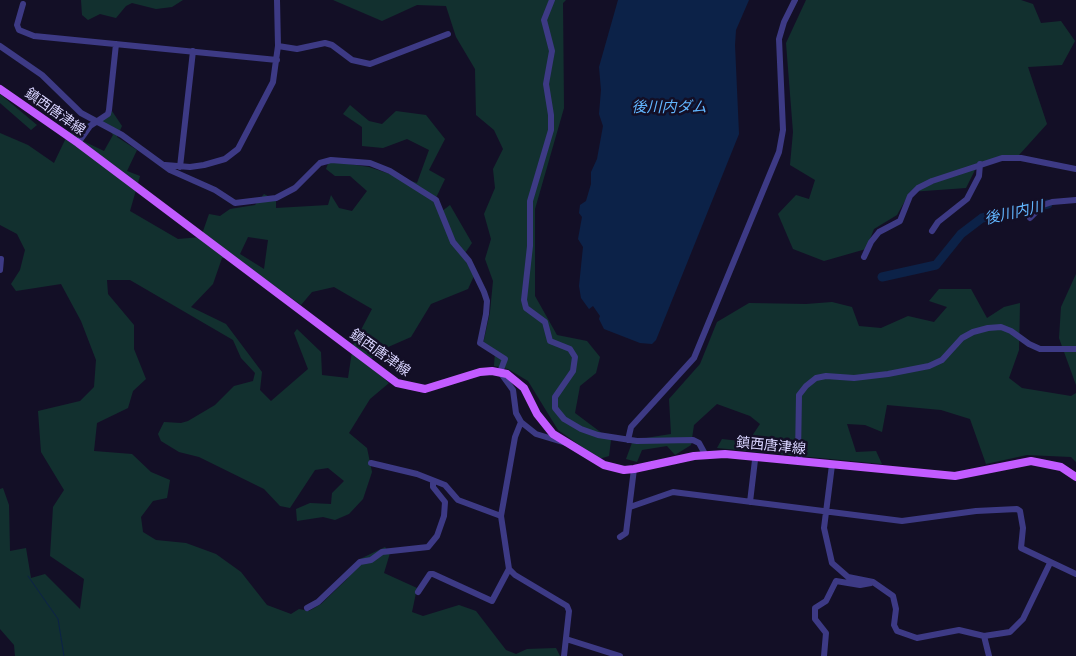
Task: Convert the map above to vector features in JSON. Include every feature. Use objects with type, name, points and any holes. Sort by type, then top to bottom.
[{"type":"main road","name":"鎮西唐津線","points":[[0,89],[78,143],[397,383],[415,389],[425,389],[480,372],[500,372],[518,381],[546,426],[567,443],[604,465],[624,470],[634,470],[705,454],[724,454],[955,476],[1031,461],[1061,467],[1076,477]]},
{"type":"street","points":[[164,165],[180,167],[204,165],[225,159],[238,149],[267,97],[278,60],[278,0]]},
{"type":"street","points":[[552,0],[544,20],[552,51],[546,84],[551,115],[551,130],[530,201],[530,246],[524,300],[526,308],[545,322],[550,341],[570,349],[575,357],[572,371],[555,397],[554,403],[558,414],[581,429],[598,435],[628,440],[693,440],[699,443],[705,454]]},
{"type":"street","points":[[628,440],[631,427],[694,358],[782,143],[779,39],[784,22],[795,0]]},
{"type":"street","points":[[23,4],[17,25],[19,30],[34,36],[278,60]]},
{"type":"street","points":[[278,46],[297,49],[325,43],[332,45],[352,60],[370,64],[448,34]]},
{"type":"street","points":[[78,143],[95,121],[108,114],[116,44]]},
{"type":"street","points":[[0,46],[42,75],[69,103],[95,121],[122,135],[164,165],[239,204],[276,198],[295,188],[320,163],[331,160],[370,163],[390,171],[428,193],[436,200],[446,228],[454,242],[469,260],[484,292],[487,301],[486,314],[480,343],[505,359],[500,372],[513,390],[516,413],[521,422],[536,434],[567,443]]},
{"type":"street","points":[[180,167],[193,52]]},
{"type":"street","points":[[864,257],[870,242],[879,232],[900,222],[910,196],[918,188],[932,181],[1002,158],[1021,158],[1076,169]]},
{"type":"street","points":[[933,229],[967,199],[979,176],[980,164]]},
{"type":"street","points":[[1030,218],[1043,206],[1052,202],[1076,200]]},
{"type":"street","points":[[0,270],[1,259]]},
{"type":"street","points":[[801,462],[798,455],[799,395],[816,378],[826,376],[854,378],[929,366],[942,360],[962,338],[973,332],[988,328],[1001,327],[1011,331],[1029,344],[1040,348],[1076,349]]},
{"type":"street","points":[[521,422],[515,437],[501,516],[509,569],[515,576],[567,606],[564,656]]},
{"type":"street","points":[[750,502],[755,460]]},
{"type":"street","points":[[371,463],[417,474],[448,488],[458,500],[501,516]]},
{"type":"street","points":[[832,465],[824,528],[832,563],[848,577],[873,582],[893,596],[896,609],[894,625],[897,631],[916,638],[959,630],[984,636],[1004,634],[1024,619],[1050,563]]},
{"type":"street","points":[[620,537],[626,533],[634,470]]},
{"type":"street","points":[[307,608],[318,602],[360,562],[371,560],[382,552],[428,547],[438,536],[444,516],[445,502],[443,497],[436,493],[433,482]]},
{"type":"street","points":[[630,506],[673,492],[902,521],[976,511],[1017,509],[1020,511],[1023,528],[1021,548],[1076,574]]},
{"type":"street","points":[[418,592],[430,574],[433,574],[492,601],[509,569]]},
{"type":"street","points":[[824,656],[826,632],[815,620],[815,608],[826,601],[836,581],[860,585],[873,582]]},
{"type":"street","points":[[984,636],[989,656]]},
{"type":"street","points":[[566,639],[620,656]]},
{"type":"green space","points":[[81,0],[183,0],[172,7],[156,9],[132,3],[126,6],[116,18],[100,14],[88,20],[82,15]]},
{"type":"green space","points":[[333,0],[566,0],[563,3],[564,108],[535,209],[535,296],[557,335],[587,341],[600,357],[596,373],[580,386],[575,413],[611,440],[609,456],[599,459],[558,430],[528,381],[508,369],[494,366],[495,352],[483,344],[490,312],[493,281],[485,259],[491,239],[484,214],[495,188],[493,169],[503,149],[494,130],[476,115],[475,69],[456,37],[446,6],[417,5],[382,21]]},
{"type":"green space","points":[[806,0],[1021,0],[1033,4],[1041,23],[1061,21],[1075,41],[1062,65],[1028,67],[1047,124],[1019,155],[978,164],[966,188],[910,192],[897,215],[874,229],[866,249],[824,261],[793,249],[778,214],[796,195],[809,199],[815,180],[790,165],[793,132],[786,43]]},
{"type":"green space","points":[[0,94],[37,125],[31,130],[0,103]]},
{"type":"green space","points":[[350,105],[369,121],[382,124],[396,111],[426,115],[445,139],[429,170],[445,179],[434,202],[441,212],[450,205],[472,243],[463,256],[474,276],[468,289],[431,304],[411,337],[379,351],[367,363],[389,383],[370,399],[349,433],[367,448],[372,472],[363,499],[349,514],[335,520],[323,517],[297,521],[296,509],[310,503],[331,504],[332,493],[344,481],[328,468],[315,470],[290,508],[280,506],[264,489],[199,457],[179,452],[161,441],[158,434],[164,422],[181,423],[188,421],[215,405],[234,386],[253,381],[255,373],[241,358],[233,340],[130,280],[107,280],[108,294],[134,325],[134,349],[146,379],[133,391],[128,408],[97,423],[94,451],[132,454],[151,472],[170,480],[167,498],[153,501],[141,517],[143,532],[156,540],[186,543],[216,554],[241,572],[267,605],[291,614],[299,609],[309,611],[321,604],[347,579],[360,559],[385,547],[390,553],[384,573],[417,588],[412,612],[423,616],[459,605],[476,611],[506,650],[516,654],[527,649],[556,648],[560,656],[15,656],[14,645],[0,629],[0,489],[3,488],[9,505],[10,551],[26,548],[31,578],[45,574],[80,609],[84,579],[50,556],[53,507],[64,490],[41,452],[38,411],[80,401],[94,387],[96,360],[81,321],[61,284],[16,291],[11,284],[20,270],[25,250],[17,234],[0,225],[0,133],[28,145],[54,163],[75,119],[90,124],[83,141],[104,151],[113,135],[102,121],[112,111],[122,126],[117,137],[137,150],[127,171],[140,176],[130,211],[178,239],[201,237],[209,214],[220,216],[230,209],[255,205],[264,194],[276,200],[276,208],[328,205],[331,195],[339,208],[352,211],[367,191],[350,176],[335,176],[326,169],[329,161],[369,167],[417,183],[429,150],[407,139],[383,148],[362,146],[362,127],[343,114]],"holes":[[[248,237],[268,240],[264,269],[240,254]],[[222,258],[237,259],[301,305],[312,292],[334,287],[372,309],[353,345],[348,378],[322,375],[321,352],[297,329],[294,333],[308,369],[271,401],[260,390],[262,372],[226,324],[191,307],[213,284]]]},
{"type":"green space","points":[[1076,274],[1076,385],[1059,338],[1061,307]]},
{"type":"green space","points":[[939,289],[971,289],[987,318],[1004,307],[1020,303],[1019,350],[1009,378],[1022,388],[1071,396],[1076,393],[1076,462],[1071,457],[1027,455],[986,464],[970,419],[941,410],[887,405],[882,432],[865,425],[847,424],[856,452],[876,451],[882,464],[717,448],[722,439],[748,442],[760,424],[750,416],[717,404],[694,425],[691,445],[675,455],[667,446],[642,450],[637,462],[626,459],[633,440],[671,434],[669,399],[700,364],[717,322],[749,303],[806,304],[832,302],[852,307],[859,326],[881,328],[908,316],[934,322],[947,307],[929,301]]},
{"type":"water","name":"後川内ダム","points":[[618,0],[749,0],[736,30],[739,134],[656,340],[652,344],[640,343],[604,329],[599,319],[600,316],[593,306],[589,309],[581,298],[579,286],[583,247],[578,239],[582,217],[579,213],[580,205],[586,201],[591,184],[591,172],[597,159],[603,126],[599,114],[601,90],[599,67]]},
{"type":"waterway","name":"後川内川","points":[[882,277],[936,265],[961,234],[982,218],[1048,204]]},
{"type":"waterway","points":[[28,576],[58,619],[64,656]]}]
